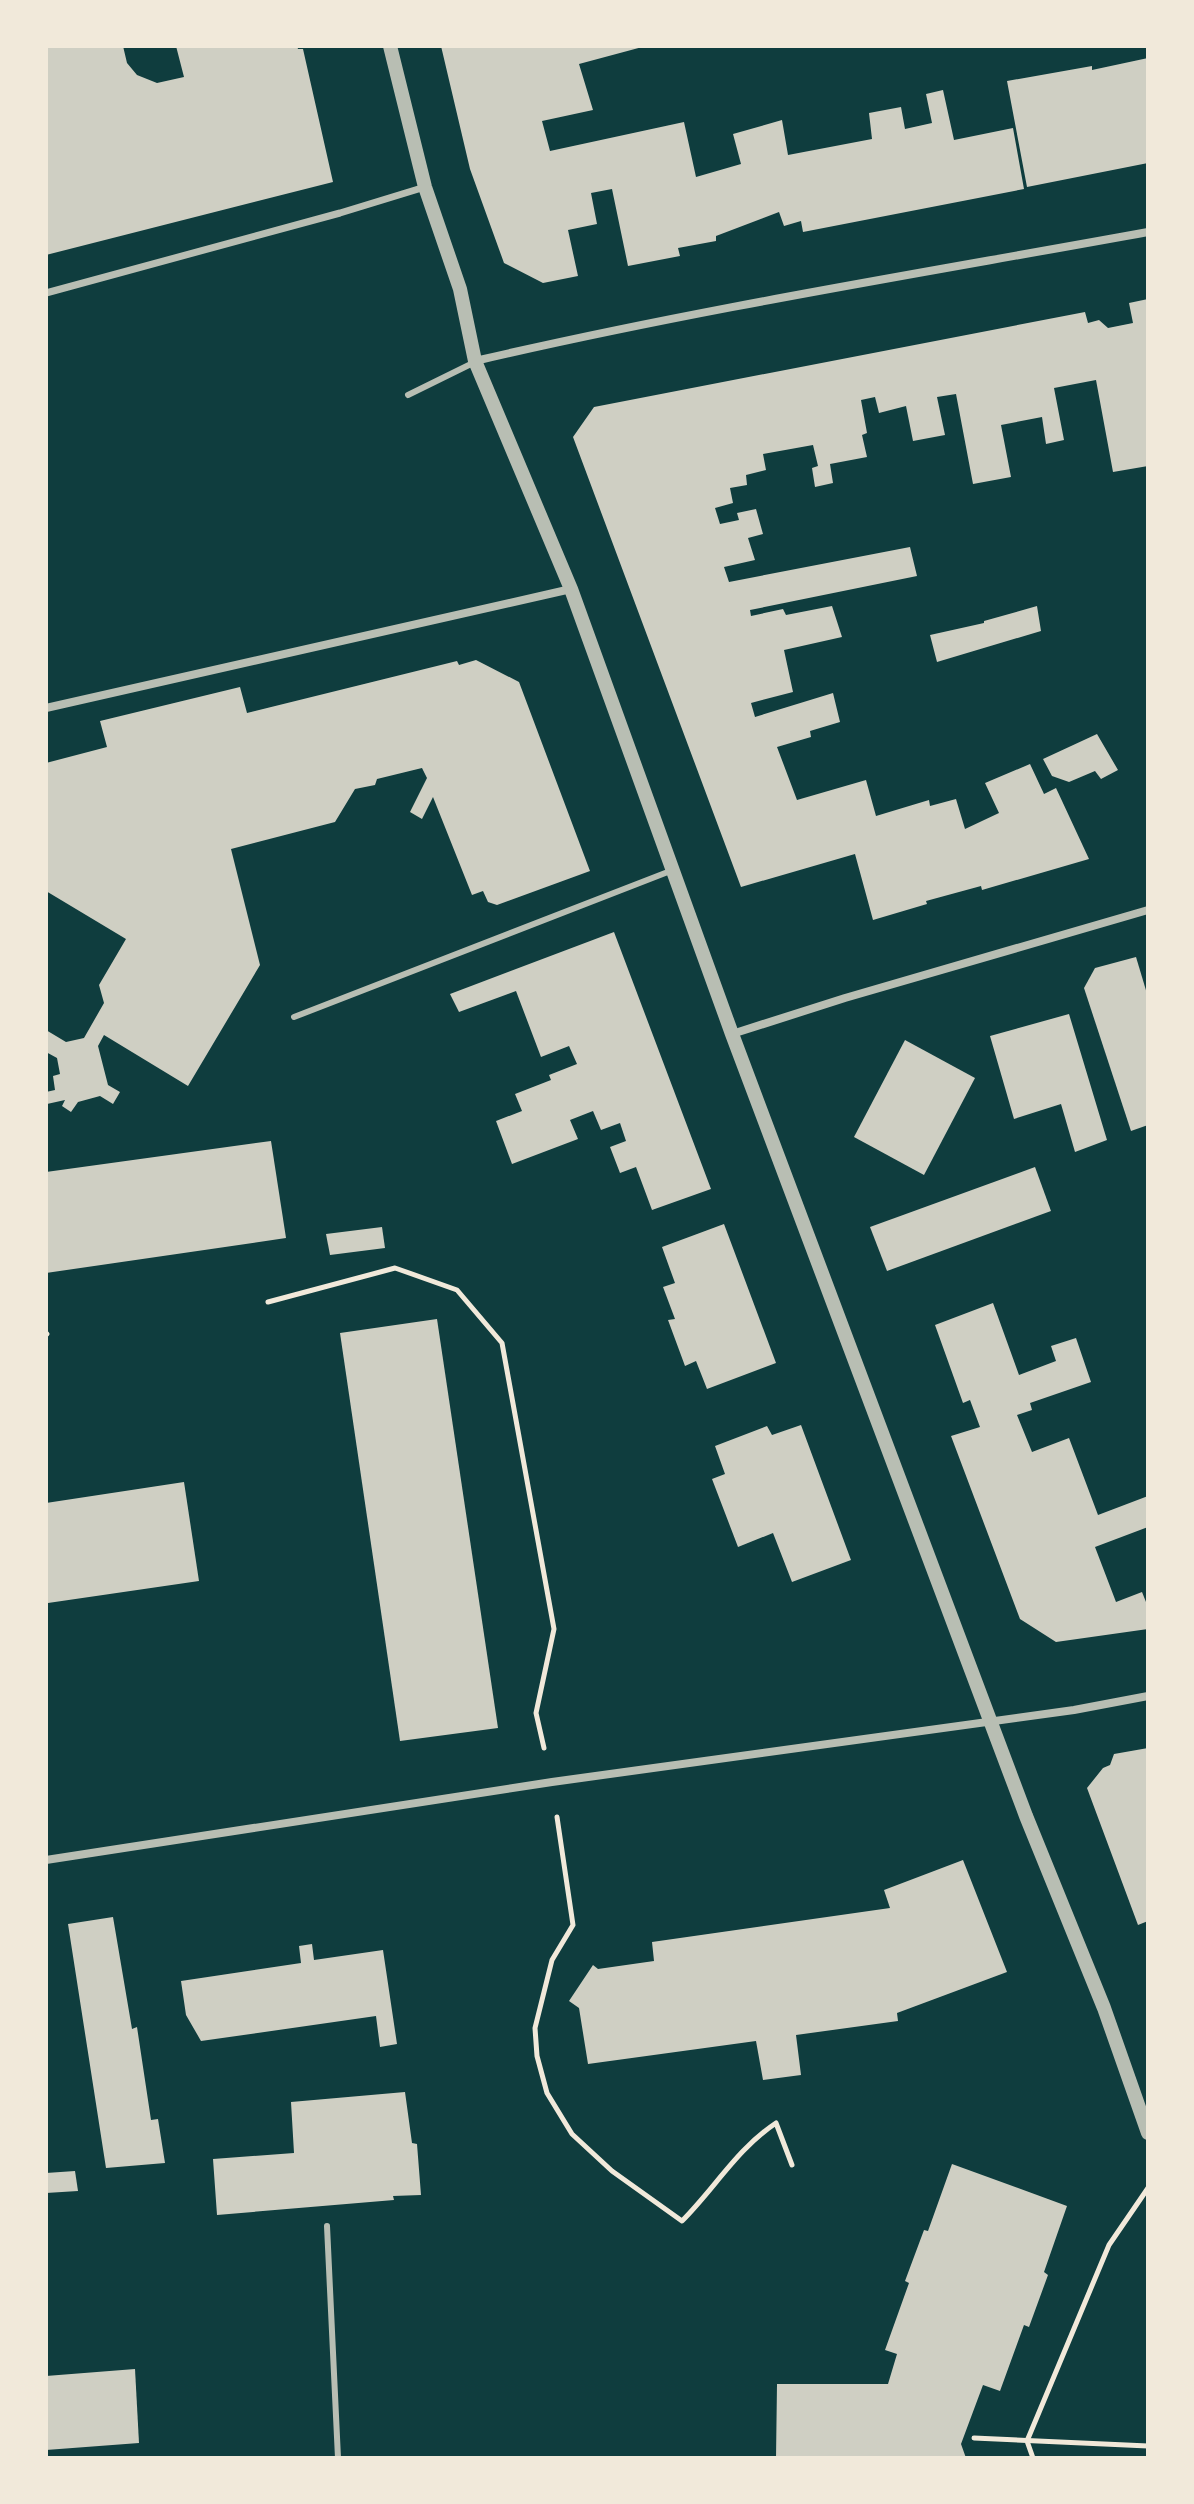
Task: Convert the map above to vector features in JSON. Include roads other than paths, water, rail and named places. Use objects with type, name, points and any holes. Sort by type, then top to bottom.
[{"type":"street","points":[[390,46],[425,187],[460,289],[475,361],[571,589],[732,1034],[1026,1816],[1104,2008],[1148,2133]]},
{"type":"street","points":[[46,293],[425,187]]},
{"type":"street","points":[[475,361],[749,304],[1148,232]]},
{"type":"street","points":[[46,708],[571,589]]},
{"type":"street","points":[[732,1034],[1148,910]]},
{"type":"street","points":[[46,1860],[506,1788],[1074,1710],[1148,1696]]},
{"type":"lane","points":[[408,395],[475,361]]},
{"type":"lane","points":[[294,1017],[673,870]]},
{"type":"lane","points":[[327,2226],[338,2458]]}]
